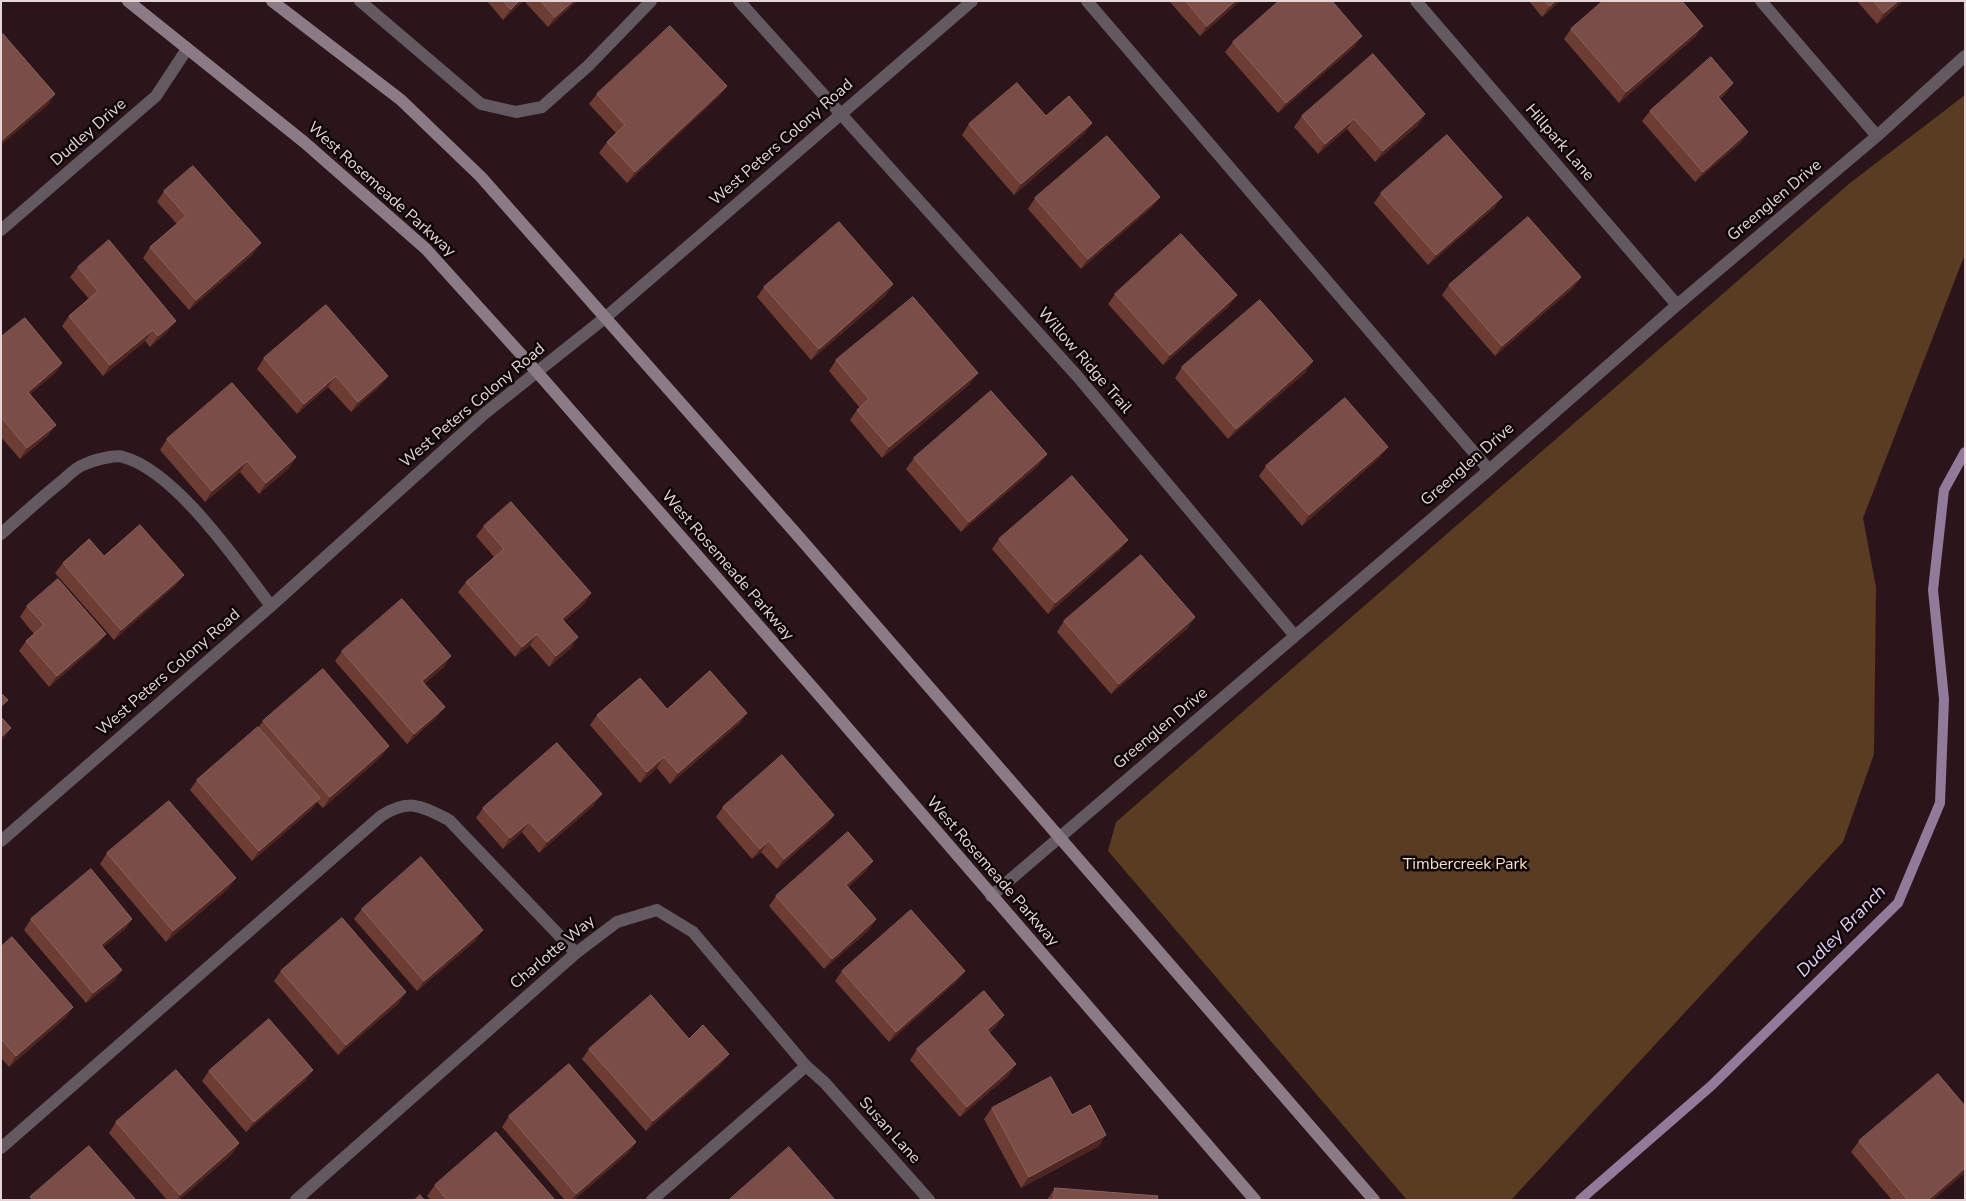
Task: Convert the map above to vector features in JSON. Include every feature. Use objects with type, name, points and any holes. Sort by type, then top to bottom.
[{"type":"main road","name":"West Rosemeade Parkway","points":[[128,1],[304,142],[426,249],[537,372],[820,696],[1255,1200]]},
{"type":"main road","points":[[272,1],[401,100],[481,177],[606,316],[1374,1200]]},
{"type":"street","points":[[360,1],[481,104],[516,112],[542,107],[588,66],[651,1]]},
{"type":"street","name":"Willow Ridge Trail","points":[[739,1],[1078,377],[1295,636]]},
{"type":"street","name":"West Peters Colony Road","points":[[1,841],[271,606],[484,414],[606,316],[972,1]]},
{"type":"street","points":[[1087,1],[1489,470]]},
{"type":"street","name":"Hillpark Lane","points":[[1416,1],[1677,306]]},
{"type":"street","points":[[1761,1],[1877,136]]},
{"type":"street","name":"Dudley Drive","points":[[1,230],[156,96],[187,50]]},
{"type":"street","name":"Greenglen Drive","points":[[991,896],[1877,136],[1965,56]]},
{"type":"street","points":[[1,534],[82,465],[101,459],[122,456],[146,467],[182,496],[222,542],[271,606]]},
{"type":"street","points":[[1,1148],[381,816],[393,808],[407,804],[426,808],[449,820],[576,953]]},
{"type":"street","name":"Charlotte Way","points":[[296,1200],[576,953],[617,922],[657,910],[693,932],[806,1066],[825,1083]]},
{"type":"street","points":[[652,1200],[806,1066]]},
{"type":"street","name":"Susan Lane","points":[[825,1083],[929,1200]]},
{"type":"green space","name":"Timbercreek Park","points":[[1965,95],[1965,254],[1863,518],[1876,587],[1874,754],[1843,842],[1511,1200],[1407,1200],[1108,851],[1116,822],[1850,183]]},
{"type":"building","points":[[503,1],[519,1],[511,9]]},
{"type":"building","points":[[541,1],[573,1],[555,17]]},
{"type":"building","points":[[1186,1],[1235,1],[1207,26]]},
{"type":"building","points":[[1279,1],[1332,1],[1362,36],[1286,103],[1233,42]]},
{"type":"building","points":[[1545,1],[1555,1],[1550,6]]},
{"type":"building","points":[[1603,1],[1682,1],[1703,26],[1626,92],[1571,29]]},
{"type":"building","points":[[1874,1],[1898,1],[1884,13]]},
{"type":"building","points":[[670,26],[727,86],[635,172],[607,142],[625,125],[597,94]]},
{"type":"building","points":[[3,34],[55,94],[1,141],[1,36]]},
{"type":"building","points":[[1373,54],[1425,114],[1383,151],[1354,119],[1325,144],[1302,116]]},
{"type":"building","points":[[1711,57],[1733,83],[1718,97],[1748,132],[1703,172],[1650,111]]},
{"type":"building","points":[[1017,83],[1046,116],[1069,96],[1092,123],[1021,184],[969,124]]},
{"type":"building","points":[[1447,135],[1502,197],[1436,255],[1381,193]]},
{"type":"building","points":[[1107,136],[1160,197],[1088,259],[1035,198]]},
{"type":"building","points":[[193,166],[261,243],[196,300],[150,247],[186,216],[164,191]]},
{"type":"building","points":[[1528,217],[1581,277],[1502,346],[1449,285]]},
{"type":"building","points":[[839,222],[893,284],[819,349],[764,287]]},
{"type":"building","points":[[1181,234],[1237,295],[1170,355],[1115,294]]},
{"type":"building","points":[[109,240],[176,321],[158,336],[153,330],[110,365],[69,316],[98,291],[78,267]]},
{"type":"building","points":[[913,297],[978,373],[889,447],[857,410],[869,399],[836,360]]},
{"type":"building","points":[[1260,300],[1313,361],[1236,429],[1182,367]]},
{"type":"building","points":[[326,305],[388,376],[358,402],[336,376],[304,404],[264,358]]},
{"type":"building","points":[[25,318],[62,363],[28,392],[56,425],[27,448],[1,417],[1,337]]},
{"type":"building","points":[[232,383],[296,457],[266,483],[247,461],[212,491],[167,439]]},
{"type":"building","points":[[991,391],[1047,454],[969,522],[914,458]]},
{"type":"building","points":[[1345,398],[1388,447],[1309,515],[1266,466]]},
{"type":"building","points":[[1072,476],[1128,540],[1055,603],[999,539]]},
{"type":"building","points":[[511,502],[591,593],[562,619],[578,637],[556,656],[537,634],[522,647],[466,582],[504,549],[484,526]]},
{"type":"building","points":[[140,525],[184,575],[121,630],[63,563],[89,539],[104,556]]},
{"type":"building","points":[[1141,555],[1195,617],[1119,684],[1064,621]]},
{"type":"building","points":[[58,579],[106,634],[57,676],[26,641],[44,625],[27,606]]},
{"type":"building","points":[[402,599],[451,656],[422,681],[445,707],[414,734],[342,651]]},
{"type":"building","points":[[323,669],[389,746],[330,797],[263,721]]},
{"type":"building","points":[[710,671],[747,713],[678,773],[664,757],[647,772],[597,715],[640,678],[667,709]]},
{"type":"building","points":[[1,693],[8,700],[1,706]]},
{"type":"building","points":[[1,717],[11,728],[1,737]]},
{"type":"building","points":[[258,727],[320,798],[259,851],[197,780]]},
{"type":"building","points":[[557,743],[602,794],[547,842],[529,822],[510,838],[483,808]]},
{"type":"building","points":[[782,755],[834,815],[784,859],[769,841],[760,849],[723,807]]},
{"type":"building","points":[[169,801],[236,878],[173,931],[107,853]]},
{"type":"building","points":[[848,832],[873,861],[846,885],[876,919],[832,959],[776,896]]},
{"type":"building","points":[[421,857],[483,930],[424,981],[362,909]]},
{"type":"building","points":[[91,869],[132,919],[101,945],[122,970],[93,993],[31,919]]},
{"type":"building","points":[[911,910],[965,971],[896,1032],[842,971]]},
{"type":"building","points":[[342,918],[406,992],[346,1045],[281,971]]},
{"type":"building","points":[[12,937],[73,1007],[16,1056],[1,1039],[1,947]]},
{"type":"building","points":[[984,991],[1004,1015],[987,1030],[1016,1064],[967,1107],[917,1049]]},
{"type":"building","points":[[651,995],[689,1039],[703,1025],[729,1054],[653,1121],[589,1049]]},
{"type":"building","points":[[269,1019],[313,1070],[254,1122],[209,1071]]},
{"type":"building","points":[[569,1064],[636,1142],[576,1194],[509,1116]]},
{"type":"building","points":[[176,1070],[239,1143],[180,1195],[116,1122]]},
{"type":"building","points":[[1938,1074],[1965,1106],[1965,1168],[1928,1200],[1908,1200],[1859,1141]]},
{"type":"building","points":[[1051,1077],[1072,1115],[1090,1105],[1106,1135],[1029,1177],[992,1108]]},
{"type":"building","points":[[496,1132],[555,1200],[447,1200],[435,1185]]},
{"type":"building","points":[[89,1146],[136,1200],[33,1200],[30,1197]]},
{"type":"building","points":[[789,1147],[835,1200],[729,1200]]},
{"type":"building","points":[[1055,1188],[1158,1196],[1157,1200],[1054,1200]]},
{"type":"building","points":[[420,1195],[424,1200],[415,1200]]},
{"type":"waterway","name":"Dudley Branch","points":[[1580,1200],[1711,1086],[1898,903],[1940,803],[1944,699],[1933,590],[1944,490],[1965,452]]}]
